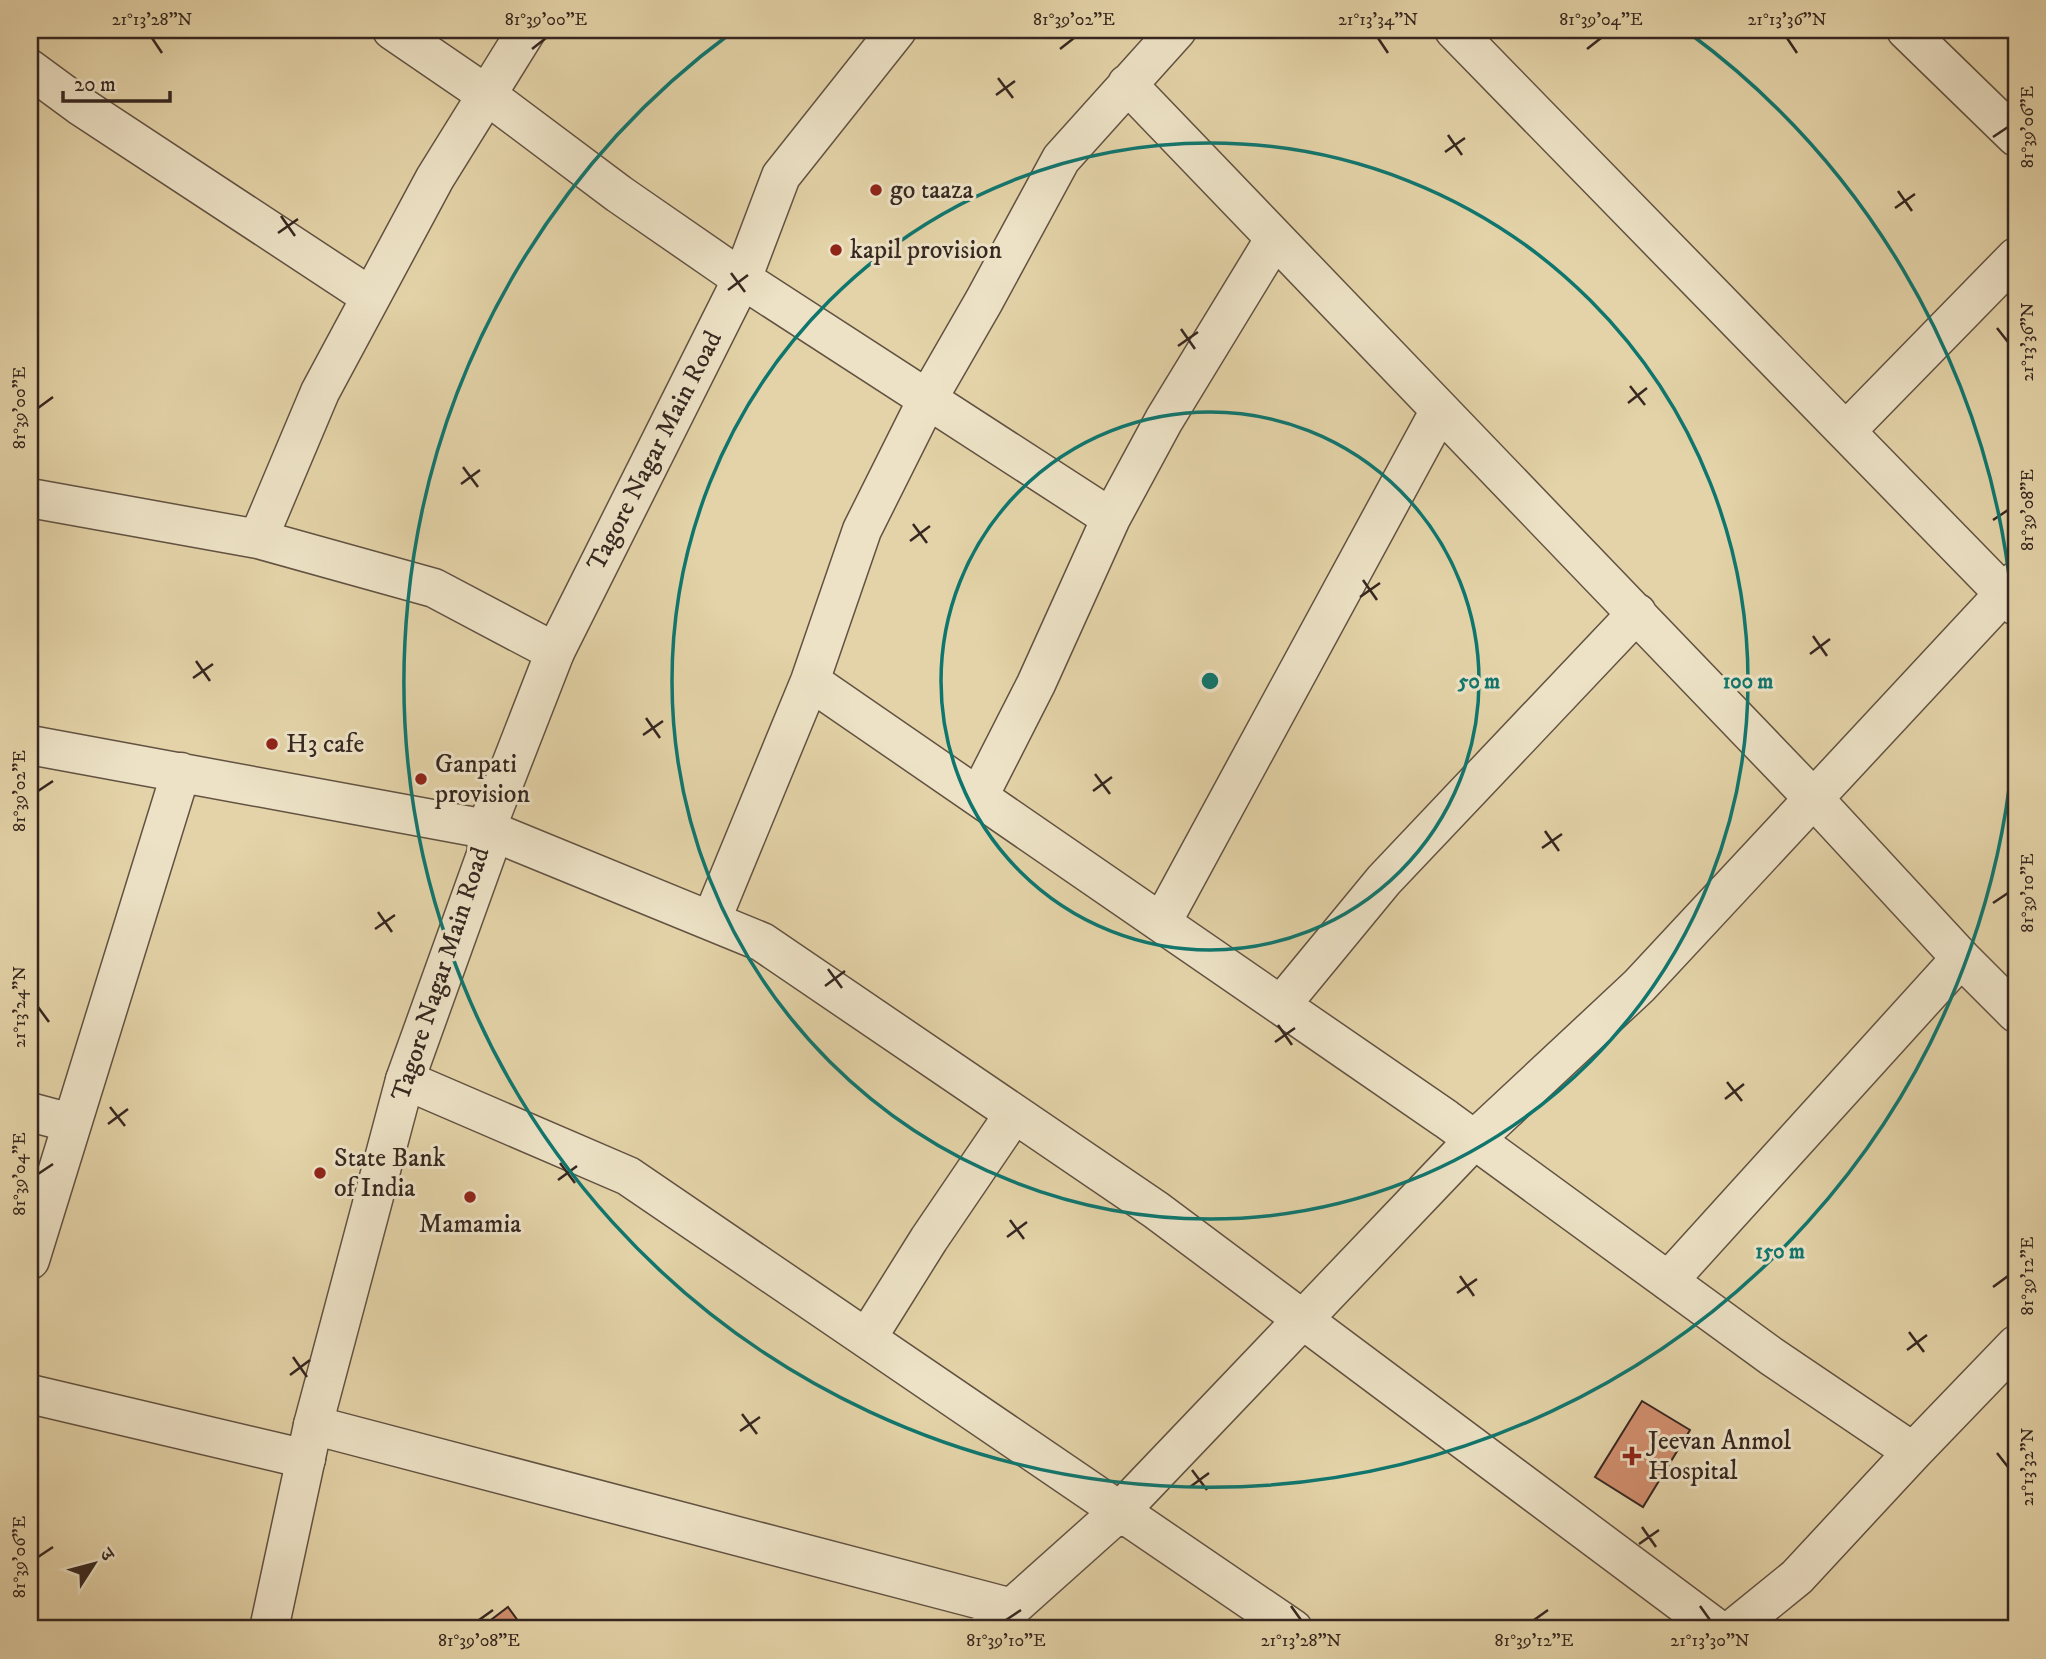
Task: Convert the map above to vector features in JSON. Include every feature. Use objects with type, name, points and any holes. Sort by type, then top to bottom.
[{"type":"street","points":[[391,30],[487,95],[619,194],[742,279],[1111,518]]},
{"type":"street","points":[[258,539],[320,392],[435,178],[527,30]]},
{"type":"street","name":"Tagore Nagar Main Road","points":[[269,1629],[309,1442],[405,1080],[486,852],[486,829],[555,652],[742,279],[781,176],[897,30]]},
{"type":"street","points":[[711,921],[810,681],[862,530],[927,400],[1061,159],[1177,30]]},
{"type":"street","points":[[30,1394],[309,1442],[1000,1619],[1120,1511],[1474,1140],[1639,986],[1813,798],[2012,594],[1846,431],[1454,30]]},
{"type":"street","points":[[1906,30],[2016,137]]},
{"type":"street","points":[[30,69],[79,105],[371,298]]},
{"type":"street","points":[[1127,84],[2016,1013]]},
{"type":"street","points":[[979,796],[1036,684],[1111,518],[1164,420],[1275,238]]},
{"type":"street","points":[[1846,431],[2016,257]]},
{"type":"street","points":[[1161,922],[1440,410]]},
{"type":"street","points":[[30,498],[258,539],[434,588],[555,652]]},
{"type":"street","points":[[1281,1004],[1384,880],[1637,614]]},
{"type":"street","points":[[810,681],[1281,1004],[1474,1140],[1771,1356],[1913,1452]]},
{"type":"street","points":[[30,745],[486,829],[762,942],[1156,1210],[1717,1629]]},
{"type":"street","points":[[30,1260],[181,772]]},
{"type":"street","points":[[1668,1281],[1961,958]]},
{"type":"street","points":[[405,1080],[628,1176],[1293,1629]]},
{"type":"street","points":[[30,1112],[71,1123]]},
{"type":"street","points":[[867,1338],[929,1239],[1014,1114]]},
{"type":"street","points":[[1733,1629],[1797,1577],[2016,1345]]},
{"type":"building","points":[[1642,1401],[1690,1430],[1643,1507],[1595,1477]]},
{"type":"building","points":[[508,1607],[524,1629],[479,1629]]},
{"type":"place","name":"go taaza","points":[[876,190]]},
{"type":"place","name":"kapil provision","points":[[836,250]]},
{"type":"place","name":"H3 cafe","points":[[272,744]]},
{"type":"place","name":"Ganpati provision","points":[[421,779]]},
{"type":"place","name":"State Bank of India","points":[[320,1173]]},
{"type":"place","name":"Mamamia","points":[[470,1197]]},
{"type":"place","name":"Jeevan Anmol Hospital","points":[[1632,1456]]}]
